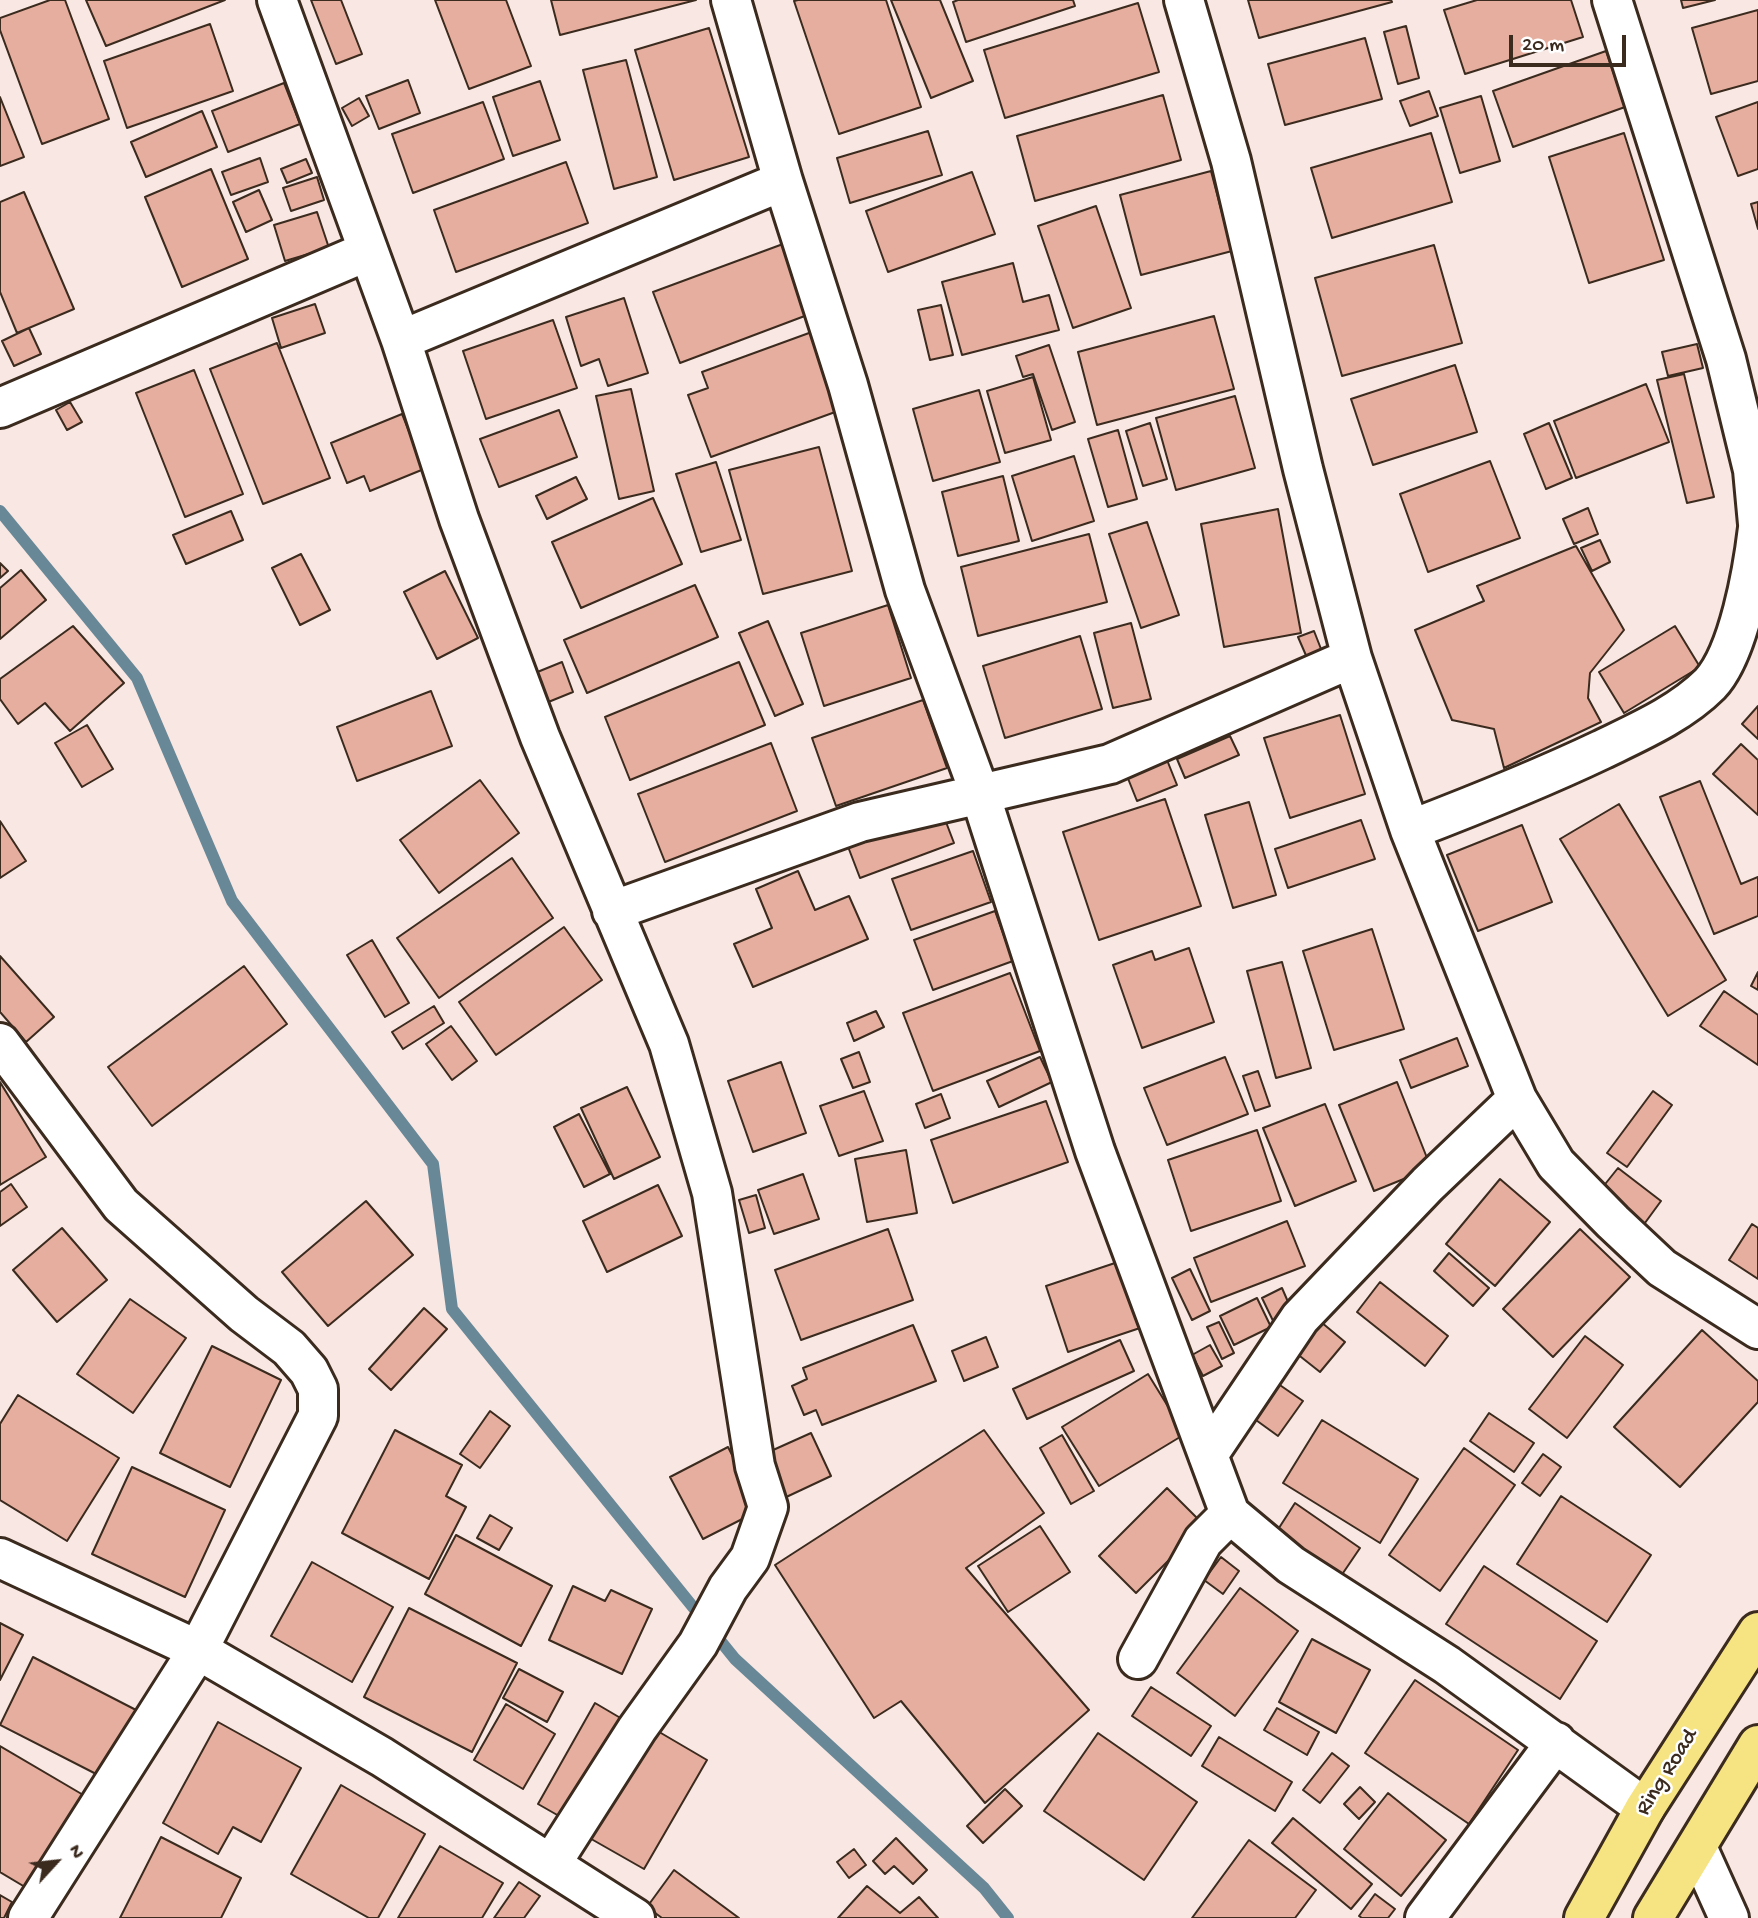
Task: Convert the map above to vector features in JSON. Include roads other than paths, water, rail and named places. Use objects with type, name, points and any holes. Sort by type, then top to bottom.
[{"type":"main road","name":"Ring Road","points":[[1584,1918],[1645,1808],[1758,1632]]},
{"type":"main road","points":[[1653,1918],[1758,1745]]},
{"type":"street","points":[[277,0],[401,340],[459,519],[540,737],[669,1044],[695,1125],[712,1193],[755,1466],[768,1507],[750,1558],[728,1588],[698,1644],[637,1729],[551,1864]]},
{"type":"street","points":[[731,0],[783,181],[848,385],[905,590],[980,794],[1095,1151],[1230,1514],[1291,1565],[1447,1665],[1645,1808]]},
{"type":"street","points":[[1184,0],[1230,161],[1299,456],[1352,659],[1410,830],[1517,1099],[1556,1164],[1613,1222],[1662,1268],[1758,1329]]},
{"type":"street","points":[[1410,830],[1524,787],[1654,725],[1711,683],[1729,648],[1751,588],[1758,526],[1753,470],[1726,359],[1612,0]]},
{"type":"street","points":[[401,340],[783,181]]},
{"type":"street","points":[[0,408],[368,251]]},
{"type":"street","points":[[612,911],[860,822],[1110,764],[1352,659]]},
{"type":"street","points":[[0,1043],[121,1205],[244,1314],[289,1348],[309,1371],[318,1389],[318,1416],[198,1650],[28,1918]]},
{"type":"street","points":[[1208,1455],[1300,1318],[1428,1184],[1517,1099]]},
{"type":"street","points":[[1138,1659],[1203,1541],[1230,1514]]},
{"type":"street","points":[[0,1558],[198,1650],[382,1757],[635,1918]]},
{"type":"street","points":[[1425,1918],[1556,1742]]},
{"type":"street","points":[[1698,1847],[1729,1918]]},
{"type":"waterway","points":[[0,511],[137,678],[232,901],[433,1164],[452,1309],[735,1659],[984,1888],[1008,1918]]}]
